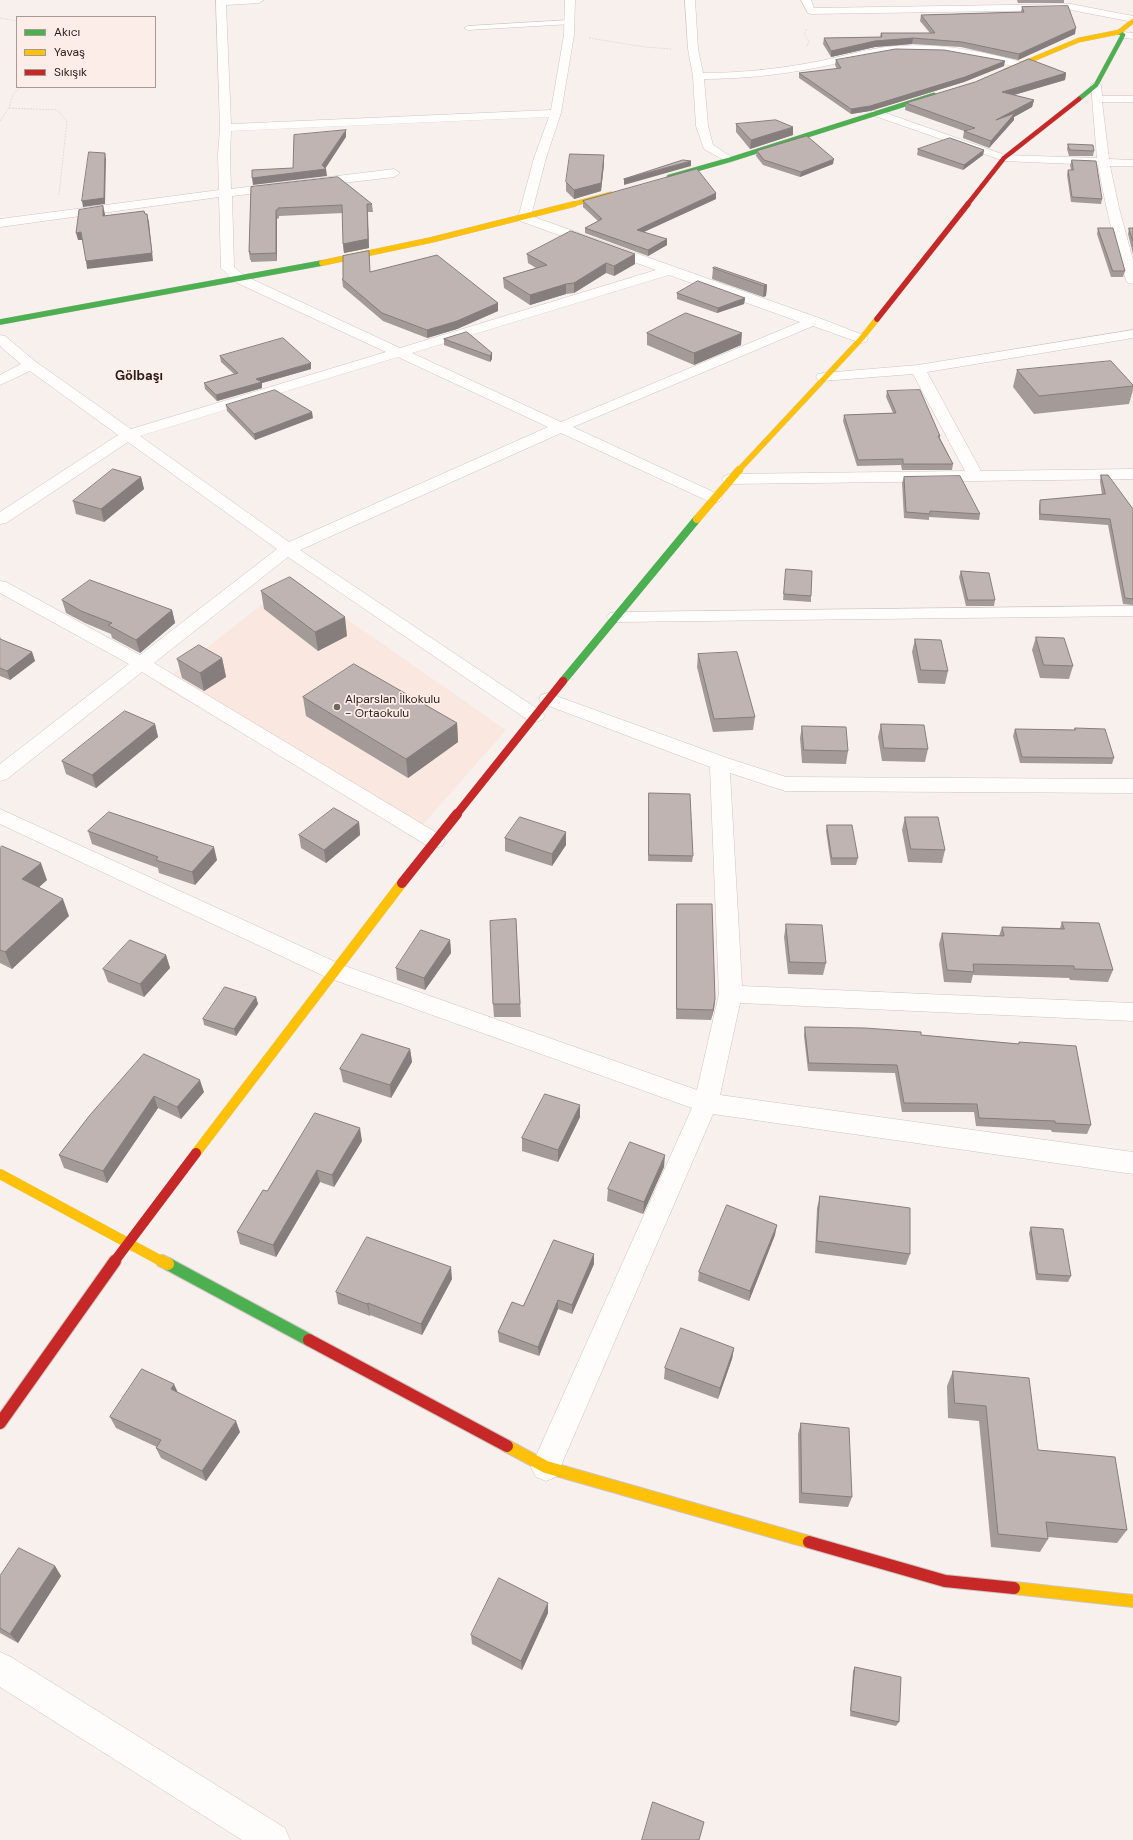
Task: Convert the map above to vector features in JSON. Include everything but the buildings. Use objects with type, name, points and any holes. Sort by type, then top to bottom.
[{"type":"street","points":[[259,0],[221,1],[226,128],[224,155],[228,268],[240,279],[714,498]]},
{"type":"street","points":[[524,218],[540,158],[556,113],[569,35],[570,0]]},
{"type":"street","points":[[690,0],[693,49],[698,76],[702,126],[708,147],[729,160]]},
{"type":"street","points":[[0,1423],[128,1242],[334,971],[548,699],[730,479],[823,377],[861,339],[1004,158],[1096,85],[1133,20],[1070,4],[811,11],[806,0]]},
{"type":"street","points":[[995,75],[1080,40],[1125,34]]},
{"type":"street","points":[[698,76],[779,71],[890,49],[946,49],[988,55],[1021,65]]},
{"type":"street","points":[[1096,85],[1104,162],[1129,255],[1133,280]]},
{"type":"street","points":[[661,180],[940,94]]},
{"type":"street","points":[[1097,99],[1133,99]]},
{"type":"street","points":[[226,128],[556,113]]},
{"type":"street","points":[[876,114],[1004,158],[1133,163]]},
{"type":"street","points":[[0,223],[226,193],[394,173]]},
{"type":"street","points":[[0,322],[240,279],[400,246],[524,218],[623,190]]},
{"type":"street","points":[[524,218],[667,271],[814,321],[861,339]]},
{"type":"street","points":[[0,519],[128,434],[667,271]]},
{"type":"street","points":[[0,774],[288,549],[561,427],[814,321]]},
{"type":"street","points":[[823,377],[918,368],[1133,334]]},
{"type":"street","points":[[0,339],[31,365],[288,549],[535,716]]},
{"type":"street","points":[[0,381],[31,365]]},
{"type":"street","points":[[918,368],[975,475]]},
{"type":"street","points":[[730,479],[1133,474]]},
{"type":"street","points":[[0,586],[142,664],[435,841]]},
{"type":"street","points":[[616,617],[1133,611]]},
{"type":"street","points":[[548,699],[720,762],[785,784],[1133,786]]},
{"type":"street","points":[[546,1467],[706,1103],[731,994],[720,762]]},
{"type":"street","points":[[0,816],[334,971],[706,1103],[1133,1163]]},
{"type":"street","points":[[731,994],[1133,1012]]},
{"type":"street","points":[[0,1174],[546,1467],[945,1581],[1133,1601]]},
{"type":"street","points":[[0,1668],[273,1840]]},
{"type":"lane","points":[[468,28],[569,22]]},
{"type":"path","points":[[811,11],[806,14],[808,28],[804,34],[808,41],[806,45],[811,49],[838,59]]},
{"type":"path","points":[[0,18],[16,21]]},
{"type":"path","points":[[569,35],[645,47],[693,49]]},
{"type":"path","points":[[0,121],[9,108],[13,94],[21,88]]},
{"type":"path","points":[[9,108],[57,110],[67,121],[57,216]]},
{"type":"shaded area","name":"Alparslan İlkokulu - Ortaokulu","points":[[292,581],[506,730],[419,829],[159,685]]},
{"type":"traffic: fast","points":[[1079,99],[1096,85],[1123,35],[1119,32]]},
{"type":"traffic: fast","points":[[669,177],[729,160],[934,95]]},
{"type":"traffic: fast","points":[[0,322],[322,263]]},
{"type":"traffic: fast","points":[[563,681],[697,519]]},
{"type":"traffic: fast","points":[[168,1264],[309,1340]]},
{"type":"traffic: slow","points":[[1005,71],[1079,40],[1119,32],[1133,21]]},
{"type":"traffic: slow","points":[[322,263],[467,232],[611,194]]},
{"type":"traffic: slow","points":[[697,519],[730,479],[861,339],[877,319]]},
{"type":"traffic: slow","points":[[196,1153],[402,883]]},
{"type":"traffic: slow","points":[[0,1174],[168,1264]]},
{"type":"traffic: slow","points":[[507,1446],[546,1467],[809,1542]]},
{"type":"traffic: slow","points":[[1014,1588],[1133,1601]]},
{"type":"traffic: jam","points":[[877,319],[1004,158],[1079,99]]},
{"type":"traffic: jam","points":[[402,883],[563,681]]},
{"type":"traffic: jam","points":[[0,1423],[128,1242],[196,1153]]},
{"type":"traffic: jam","points":[[309,1340],[507,1446]]},
{"type":"traffic: jam","points":[[809,1542],[945,1581],[1014,1588]]},
{"type":"place","name":"Alparslan İlkokulu - Ortaokulu","points":[[337,707]]},
{"type":"district","name":"Gölbaşı","points":[[139,377]]}]
